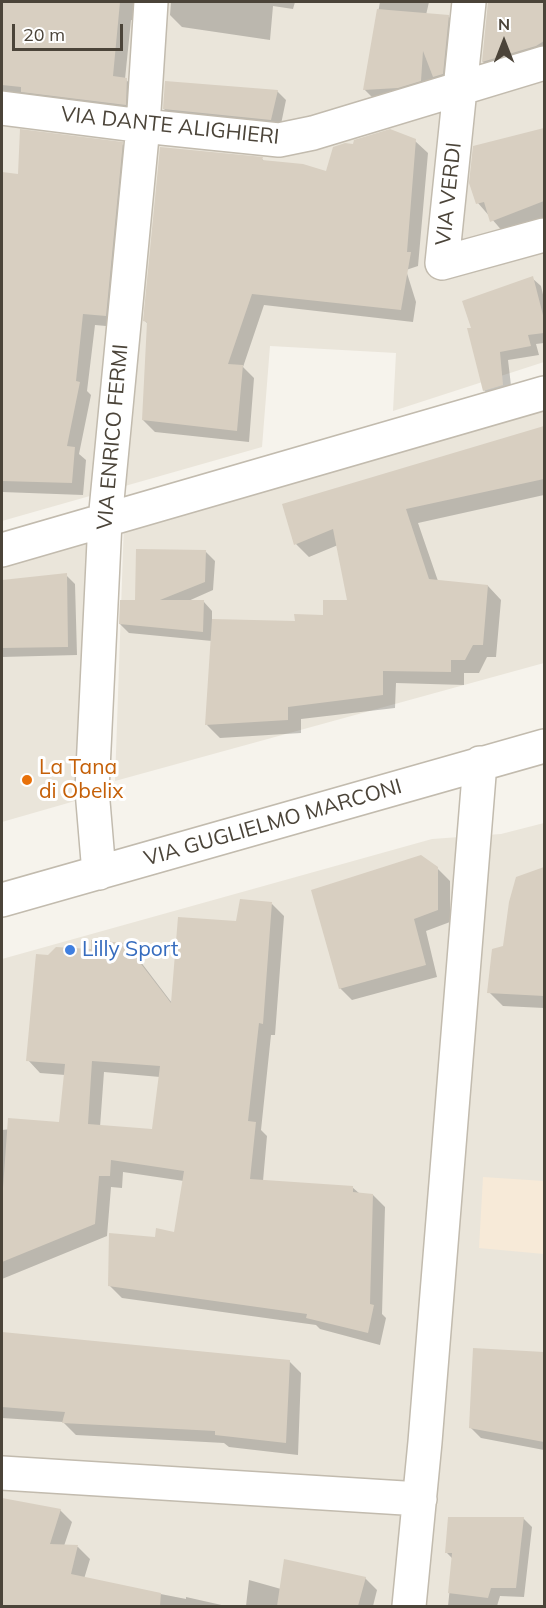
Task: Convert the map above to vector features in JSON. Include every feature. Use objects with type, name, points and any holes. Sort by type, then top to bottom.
[{"type":"street","name":"VIA ENRICO FERMI","points":[[99,873],[92,790],[105,521],[143,126],[151,2]]},
{"type":"street","points":[[459,90],[469,2]]},
{"type":"street","name":"VIA DANTE ALIGHIERI","points":[[2,108],[279,141],[313,133],[544,63]]},
{"type":"street","name":"VIA VERDI","points":[[459,90],[442,263],[544,235]]},
{"type":"street","points":[[2,550],[544,393]]},
{"type":"street","name":"VIA GUGLIELMO MARCONI","points":[[2,900],[544,746]]},
{"type":"street","points":[[409,1606],[420,1499],[480,764]]},
{"type":"street","points":[[2,1473],[420,1499]]},
{"type":"shaded area","points":[[2,2],[544,2],[544,362],[393,411],[396,353],[270,346],[262,447],[2,521]]},
{"type":"shaded area","points":[[544,408],[544,663],[115,781],[124,522]]},
{"type":"shaded area","points":[[87,538],[75,801],[2,822],[2,562]]},
{"type":"shaded area","points":[[544,823],[544,1606],[2,1606],[2,959],[432,839],[501,834]]},
{"type":"shaded area","points":[[483,1177],[544,1181],[544,1254],[479,1248]]},
{"type":"building","points":[[2,2],[120,2],[113,76],[127,78],[126,105],[21,92],[21,87],[2,85]]},
{"type":"building","points":[[488,2],[544,2],[544,41],[536,46],[482,62]]},
{"type":"building","points":[[377,9],[449,15],[443,74],[433,77],[423,51],[421,81],[398,88],[363,90]]},
{"type":"building","points":[[165,81],[278,90],[271,120],[163,109]]},
{"type":"building","points":[[544,128],[544,201],[490,222],[484,202],[476,204],[469,183],[473,146]]},
{"type":"building","points":[[20,129],[123,142],[106,316],[83,314],[76,381],[80,382],[67,446],[75,447],[72,483],[2,481],[2,172],[18,174]]},
{"type":"building","points":[[390,129],[416,139],[407,252],[411,252],[401,310],[252,294],[228,364],[243,365],[237,431],[142,420],[147,322],[143,321],[160,147],[263,157],[262,160],[303,164],[326,171],[333,147],[345,143],[353,144],[354,140]]},
{"type":"building","points":[[533,276],[544,319],[544,333],[528,335],[531,346],[500,352],[503,385],[483,391],[467,328],[471,328],[462,301]]},
{"type":"building","points":[[544,426],[544,479],[406,509],[429,579],[488,585],[483,645],[473,645],[465,660],[451,660],[451,672],[383,671],[383,695],[288,707],[288,720],[205,725],[212,619],[295,621],[294,614],[323,615],[323,600],[347,600],[333,529],[294,545],[282,504]]},
{"type":"building","points":[[136,549],[206,550],[205,582],[160,600],[204,600],[203,632],[119,624],[120,600],[135,600]]},
{"type":"building","points":[[67,573],[68,647],[2,648],[2,580]]},
{"type":"building","points":[[421,855],[438,867],[438,910],[414,919],[426,965],[339,989],[311,890]]},
{"type":"building","points":[[544,867],[544,996],[487,993],[492,949],[503,946],[509,902],[516,877]]},
{"type":"building","points":[[240,899],[272,902],[263,1024],[259,1023],[248,1121],[256,1122],[250,1179],[353,1186],[353,1192],[373,1194],[370,1304],[374,1305],[368,1333],[306,1318],[307,1314],[108,1286],[109,1233],[155,1237],[156,1228],[174,1232],[184,1171],[111,1160],[110,1176],[99,1176],[95,1224],[2,1262],[2,1202],[8,1118],[59,1122],[65,1064],[26,1061],[36,954],[48,955],[56,947],[91,949],[91,940],[125,943],[171,1003],[178,917],[236,921]],"holes":[[[92,1061],[160,1066],[152,1129],[88,1124]]]},
{"type":"building","points":[[2,1332],[290,1360],[286,1443],[215,1435],[215,1431],[62,1423],[65,1412],[2,1407]]},
{"type":"building","points":[[473,1348],[544,1352],[544,1442],[469,1428]]},
{"type":"building","points":[[2,1498],[61,1509],[50,1544],[78,1545],[71,1574],[161,1593],[160,1606],[2,1606]]},
{"type":"building","points":[[448,1517],[524,1517],[516,1588],[491,1588],[488,1598],[448,1593],[452,1553],[445,1553]]},
{"type":"building","points":[[284,1559],[366,1577],[358,1606],[277,1606]]},
{"type":"place","name":"La Tana di Obelix","points":[[27,780]]},
{"type":"place","name":"Lilly Sport","points":[[70,950]]}]
